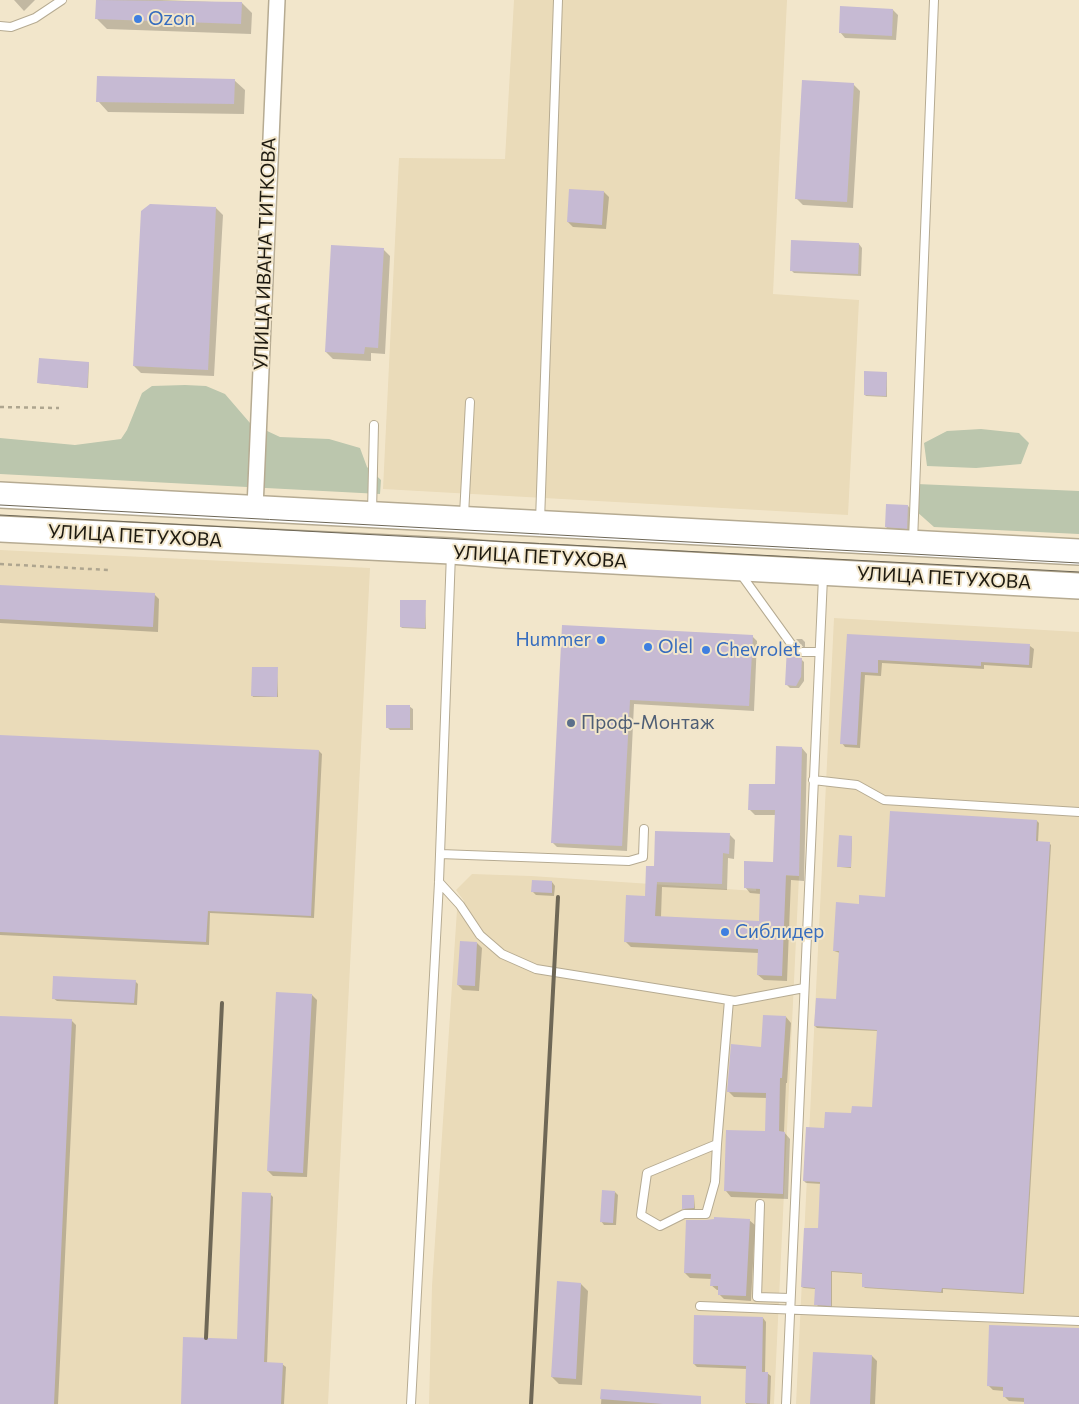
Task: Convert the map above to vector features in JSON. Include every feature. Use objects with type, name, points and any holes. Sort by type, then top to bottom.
[{"type":"highway","name":"УЛИЦА ПЕТУХОВА","points":[[0,495],[1079,552]]},
{"type":"highway","name":"УЛИЦА ПЕТУХОВА","points":[[0,529],[451,551],[1079,586]]},
{"type":"highway","points":[[997,581],[1002,568],[1000,548]]},
{"type":"street","name":"УЛИЦА ИВАНА ТИТКОВА","points":[[255,508],[276,0]]},
{"type":"lane","points":[[0,26],[11,27],[34,18],[62,0]]},
{"type":"lane","points":[[540,523],[558,0]]},
{"type":"lane","points":[[913,543],[934,0]]},
{"type":"lane","points":[[464,520],[470,402]]},
{"type":"lane","points":[[372,515],[374,424]]},
{"type":"lane","points":[[411,1404],[440,882],[451,551]]},
{"type":"lane","points":[[736,568],[796,652],[819,652]]},
{"type":"lane","points":[[786,1404],[823,572]]},
{"type":"lane","points":[[813,780],[857,785],[884,800],[1079,812]]},
{"type":"lane","points":[[440,854],[629,861],[643,857],[644,829]]},
{"type":"lane","points":[[440,882],[460,905],[480,934],[502,954],[536,969],[735,1001],[804,988]]},
{"type":"lane","points":[[717,1144],[647,1173],[641,1215],[660,1226],[684,1214],[706,1214],[715,1182],[729,1000]]},
{"type":"lane","points":[[760,1204],[757,1296],[790,1298]]},
{"type":"lane","points":[[700,1306],[1079,1321]]},
{"type":"path","points":[[0,408],[59,408]]},
{"type":"path","points":[[0,564],[108,570]]},
{"type":"shaded area","points":[[514,0],[787,0],[773,294],[859,300],[848,515],[383,489],[399,158],[505,159]]},
{"type":"shaded area","points":[[0,550],[370,568],[328,1404],[0,1404]]},
{"type":"shaded area","points":[[834,618],[1079,632],[1079,1404],[796,1404]]},
{"type":"shaded area","points":[[472,874],[531,876],[756,891],[757,875],[799,876],[774,1404],[429,1404],[432,1286],[457,910],[464,901],[456,890]]},
{"type":"green space","points":[[152,386],[206,386],[225,394],[250,423],[280,437],[329,439],[360,448],[367,467],[381,480],[380,494],[0,474],[0,438],[75,445],[121,439],[127,430],[142,393]]},
{"type":"green space","points":[[981,429],[1019,433],[1029,443],[1021,464],[976,468],[927,466],[924,443],[947,431]]},
{"type":"green space","points":[[917,484],[1079,491],[1079,534],[934,527],[916,511]]},
{"type":"building","points":[[96,0],[242,2],[241,24],[95,19]]},
{"type":"building","points":[[840,6],[893,9],[892,36],[839,33]]},
{"type":"building","points":[[97,76],[235,79],[234,104],[96,102]]},
{"type":"building","points":[[802,80],[854,83],[847,202],[795,199]]},
{"type":"building","points":[[569,189],[604,191],[602,225],[567,222]]},
{"type":"building","points":[[150,204],[216,207],[208,370],[133,366],[141,211]]},
{"type":"building","points":[[791,240],[859,243],[858,274],[790,271]]},
{"type":"building","points":[[331,245],[384,248],[378,348],[365,347],[364,354],[325,352]]},
{"type":"building","points":[[39,358],[89,362],[87,388],[37,383]]},
{"type":"building","points":[[864,371],[887,372],[886,396],[864,395]]},
{"type":"building","points":[[886,504],[908,505],[907,529],[885,527]]},
{"type":"building","points":[[0,585],[155,593],[153,627],[0,619]]},
{"type":"building","points":[[400,600],[426,600],[425,628],[400,627]]},
{"type":"building","points":[[562,625],[753,635],[749,706],[630,700],[622,846],[551,843]]},
{"type":"building","points":[[847,634],[1030,644],[1029,665],[981,662],[981,666],[878,660],[878,673],[861,672],[857,745],[840,744]]},
{"type":"building","points":[[787,647],[794,657],[802,658],[801,677],[796,686],[785,685]]},
{"type":"building","points":[[252,667],[278,667],[277,697],[251,696]]},
{"type":"building","points":[[386,705],[410,705],[410,728],[386,728]]},
{"type":"building","points":[[0,735],[319,750],[311,916],[208,911],[206,942],[0,932]]},
{"type":"building","points":[[776,746],[802,747],[799,876],[786,875],[782,976],[757,975],[758,949],[624,942],[626,895],[645,896],[646,866],[654,866],[655,831],[730,833],[729,854],[723,853],[722,884],[657,882],[655,916],[759,921],[760,889],[744,888],[744,861],[773,862],[775,810],[748,810],[749,784],[775,784]]},
{"type":"building","points":[[890,811],[1037,820],[1036,841],[1050,842],[1023,1293],[942,1288],[941,1292],[862,1287],[862,1273],[831,1271],[831,1306],[814,1305],[815,1288],[801,1287],[804,1228],[818,1228],[820,1182],[803,1181],[806,1127],[824,1128],[825,1112],[851,1113],[852,1106],[872,1107],[877,1030],[814,1026],[816,998],[836,999],[839,951],[833,951],[836,902],[859,904],[859,895],[885,897]]},
{"type":"building","points":[[839,835],[852,836],[851,867],[837,867]]},
{"type":"building","points":[[532,880],[552,881],[552,893],[531,892]]},
{"type":"building","points":[[460,941],[477,942],[475,986],[457,985]]},
{"type":"building","points":[[53,976],[136,980],[134,1003],[52,999]]},
{"type":"building","points":[[276,992],[312,994],[303,1173],[267,1171]]},
{"type":"building","points":[[763,1015],[786,1016],[782,1078],[780,1078],[779,1131],[785,1132],[783,1194],[724,1191],[726,1130],[765,1131],[766,1093],[727,1092],[731,1044],[761,1047]]},
{"type":"building","points":[[0,1016],[72,1019],[54,1404],[0,1404]]},
{"type":"building","points":[[602,1190],[615,1191],[613,1223],[600,1222]]},
{"type":"building","points":[[242,1192],[271,1193],[264,1362],[283,1363],[281,1404],[181,1404],[183,1337],[237,1339]]},
{"type":"building","points":[[682,1195],[694,1195],[694,1208],[682,1209]]},
{"type":"building","points":[[714,1217],[750,1219],[746,1296],[718,1295],[718,1286],[710,1286],[711,1274],[684,1273],[686,1220],[706,1220],[714,1219]]},
{"type":"building","points":[[557,1281],[581,1283],[576,1379],[551,1377]]},
{"type":"building","points":[[694,1315],[763,1317],[762,1372],[768,1372],[767,1404],[745,1403],[746,1366],[693,1364]]},
{"type":"building","points":[[989,1325],[1079,1328],[1079,1404],[1024,1404],[1024,1398],[1003,1397],[1003,1387],[987,1386]]},
{"type":"building","points":[[813,1352],[872,1355],[870,1404],[810,1404]]},
{"type":"building","points":[[601,1389],[701,1396],[701,1404],[663,1404],[600,1399]]},
{"type":"tram line","points":[[0,505],[1079,563]]},
{"type":"tram line","points":[[0,515],[1079,572]]},
{"type":"railway","points":[[531,1404],[558,897]]},
{"type":"railway","points":[[206,1338],[222,1003]]},
{"type":"place","name":"Ozon","points":[[138,19]]},
{"type":"place","name":"Hummer","points":[[601,640]]},
{"type":"place","name":"Olel","points":[[648,647]]},
{"type":"place","name":"Chevrolet","points":[[706,650]]},
{"type":"place","name":"Проф-Монтаж","points":[[571,723]]},
{"type":"place","name":"Сиблидер","points":[[725,932]]}]
